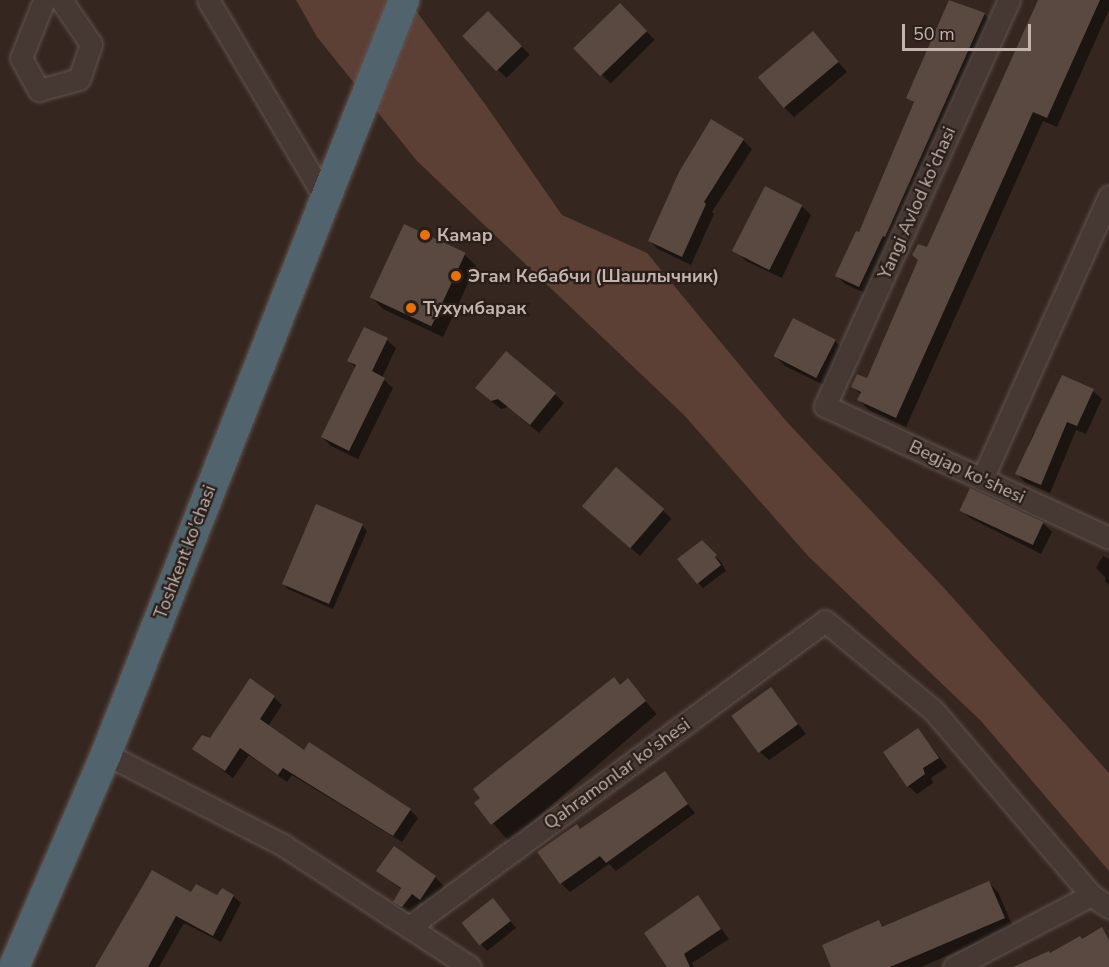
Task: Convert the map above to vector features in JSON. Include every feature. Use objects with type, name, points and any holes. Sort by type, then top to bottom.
[{"type":"highway","name":"Toshkent ko'chasi","points":[[14,967],[106,754],[324,196],[404,0]]},
{"type":"street","points":[[44,0],[21,58],[39,90],[79,79],[91,44],[60,0]]},
{"type":"street","points":[[208,0],[324,196]]},
{"type":"street","name":"Yangi Avlod ko'chasi","points":[[825,406],[1009,0]]},
{"type":"street","points":[[982,479],[1109,196]]},
{"type":"street","name":"Begjap ko'shesi","points":[[825,406],[1109,538]]},
{"type":"street","name":"Qahramonlar ko'shesi","points":[[409,927],[825,621],[934,711],[1091,895]]},
{"type":"street","points":[[106,754],[282,845],[470,967]]},
{"type":"street","points":[[954,967],[1091,895],[1109,907]]},
{"type":"shaded area","points":[[296,0],[408,0],[485,104],[562,215],[647,253],[786,421],[945,589],[1109,773],[1109,871],[981,721],[809,557],[684,415],[417,161],[317,37]]},
{"type":"building","points":[[949,0],[985,13],[885,237],[883,236],[859,287],[835,276],[856,231],[859,232],[914,102],[906,98]]},
{"type":"building","points":[[1038,0],[1100,0],[1047,118],[1033,112],[896,418],[857,400],[861,392],[851,387],[857,374],[867,378],[918,260],[912,255],[918,244],[927,247]]},
{"type":"building","points":[[620,3],[647,31],[600,76],[573,48]]},
{"type":"building","points":[[488,11],[522,46],[496,71],[462,36]]},
{"type":"building","points":[[813,31],[839,62],[784,108],[758,77]]},
{"type":"building","points":[[711,119],[744,139],[704,202],[706,204],[682,257],[648,241],[679,172]]},
{"type":"building","points":[[765,186],[802,205],[769,270],[732,251]]},
{"type":"building","points":[[404,224],[466,253],[431,326],[370,297]]},
{"type":"building","points":[[793,318],[836,340],[816,378],[773,356]]},
{"type":"building","points":[[364,327],[388,338],[372,371],[385,378],[349,451],[321,437],[356,365],[347,361]]},
{"type":"building","points":[[506,351],[556,393],[530,425],[498,399],[491,401],[475,388]]},
{"type":"building","points":[[1062,375],[1094,389],[1077,426],[1067,422],[1041,485],[1015,474]]},
{"type":"building","points":[[616,467],[664,509],[630,548],[582,506]]},
{"type":"building","points":[[970,488],[1043,522],[1033,545],[959,511]]},
{"type":"building","points":[[316,504],[363,524],[329,604],[282,584]]},
{"type":"building","points":[[702,540],[717,555],[715,557],[721,565],[697,584],[677,559]]},
{"type":"building","points":[[614,677],[620,685],[628,678],[646,701],[491,825],[474,803],[480,798],[473,789]]},
{"type":"building","points":[[250,678],[275,696],[260,719],[304,750],[309,742],[411,809],[393,836],[283,768],[278,775],[240,748],[225,771],[192,749],[202,735],[210,738]]},
{"type":"building","points":[[771,687],[798,724],[758,753],[731,716]]},
{"type":"building","points":[[918,728],[939,758],[923,768],[925,774],[907,787],[883,752]]},
{"type":"building","points":[[665,771],[688,804],[606,863],[600,856],[560,884],[537,852],[577,824],[580,829]]},
{"type":"building","points":[[394,846],[436,876],[420,900],[412,894],[402,907],[393,902],[401,888],[376,871]]},
{"type":"building","points":[[152,870],[191,892],[196,884],[217,895],[222,888],[234,895],[213,936],[176,916],[148,967],[95,967]]},
{"type":"building","points":[[989,881],[1005,918],[890,967],[831,967],[822,945],[879,920],[882,927]]},
{"type":"building","points":[[698,895],[721,929],[684,954],[690,967],[667,967],[644,933]]},
{"type":"building","points":[[493,898],[511,921],[479,945],[461,923]]},
{"type":"building","points":[[1102,927],[1109,940],[1109,967],[1013,967],[1049,951],[1050,953],[1080,936],[1082,939]]},
{"type":"place","name":"Камар","points":[[425,235]]},
{"type":"place","name":"Эгам Кебабчи (Шашлычник)","points":[[456,276]]},
{"type":"place","name":"Тухумбарак","points":[[411,308]]}]
